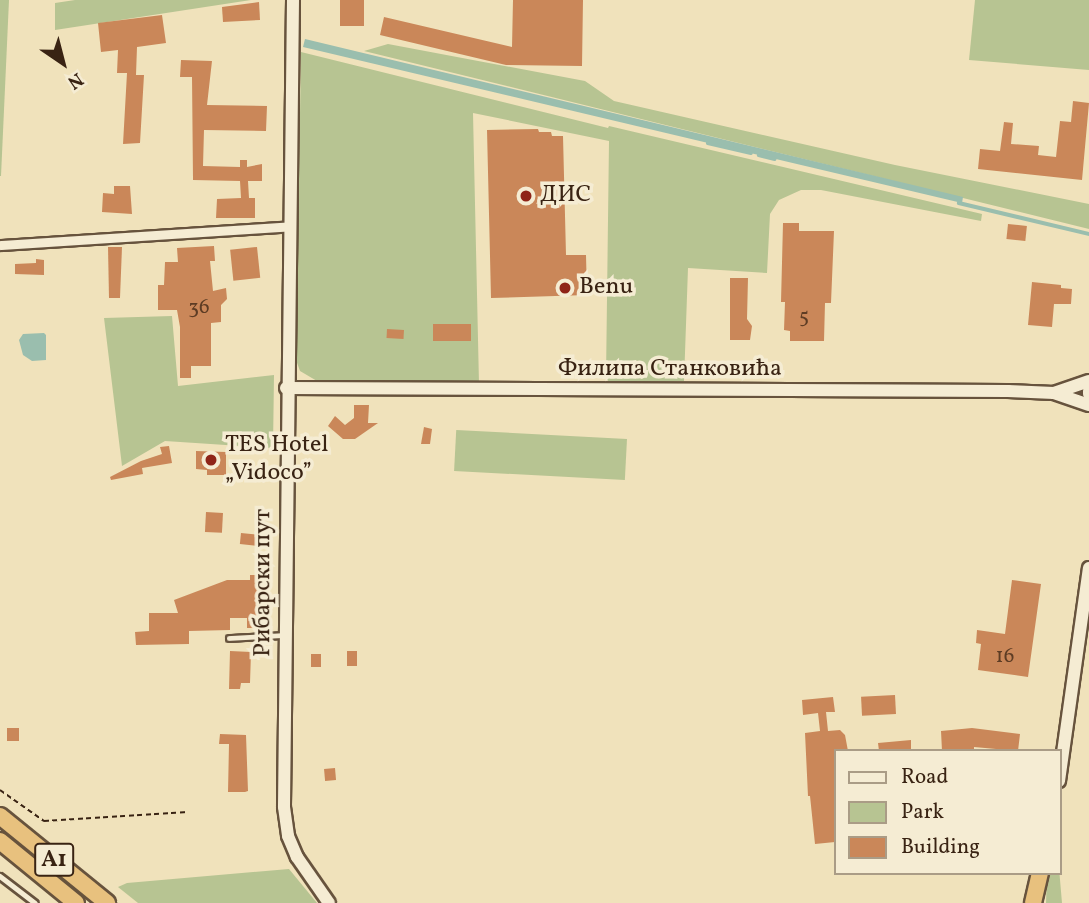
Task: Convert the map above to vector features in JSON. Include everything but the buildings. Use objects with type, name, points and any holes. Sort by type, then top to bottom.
[{"type":"highway","name":"A1","points":[[0,816],[107,903]]},
{"type":"highway","name":"A1","points":[[0,841],[76,903]]},
{"type":"highway","points":[[0,852],[34,869]]},
{"type":"highway","points":[[1034,903],[1039,878]]},
{"type":"main road","name":"Рибарски пут","points":[[293,0],[286,388],[285,820],[297,857],[329,903]]},
{"type":"main road","name":"Филипа Станковића","points":[[1054,393],[1089,381]]},
{"type":"main road","name":"Филипа Станковића","points":[[286,388],[1054,393],[1089,405]]},
{"type":"main road","points":[[1061,767],[1089,568]]},
{"type":"street","points":[[0,245],[290,226]]},
{"type":"lane","points":[[229,638],[285,635]]},
{"type":"lane","points":[[0,876],[35,903]]},
{"type":"path","points":[[0,790],[44,821],[188,812]]},
{"type":"green space","points":[[0,0],[9,0],[1,176],[0,176]]},
{"type":"green space","points":[[75,0],[251,0],[55,30],[55,3]]},
{"type":"green space","points":[[975,0],[1089,0],[1089,70],[969,60]]},
{"type":"green space","points":[[388,44],[585,81],[614,101],[895,165],[1089,204],[1089,229],[364,51]]},
{"type":"green space","points":[[301,52],[608,128],[609,126],[982,214],[981,221],[821,190],[801,190],[779,200],[770,214],[767,273],[688,268],[684,381],[609,382],[606,378],[609,141],[473,113],[479,384],[317,381],[300,371],[296,360]]},
{"type":"green space","points":[[172,316],[178,386],[274,375],[273,448],[165,441],[122,466],[104,318]]},
{"type":"green space","points":[[456,430],[627,439],[625,480],[454,471]]},
{"type":"green space","points":[[289,869],[317,903],[138,903],[118,887],[127,883]]},
{"type":"green space","points":[[1047,875],[1060,875],[1062,903],[1046,903]]},
{"type":"shaded area","points":[[305,39],[963,197],[962,203],[303,47]]},
{"type":"shaded area","points":[[44,333],[46,360],[32,361],[23,355],[19,340],[23,334]]},
{"type":"waterway","points":[[708,143],[751,153]]},
{"type":"waterway","points":[[759,155],[775,159]]},
{"type":"waterway","points":[[959,203],[1089,234]]},
{"type":"place","name":"ДИС","points":[[526,196]]},
{"type":"place","name":"Benu","points":[[565,288]]},
{"type":"place","name":"TES Hotel „Vidoco”","points":[[211,460]]}]
